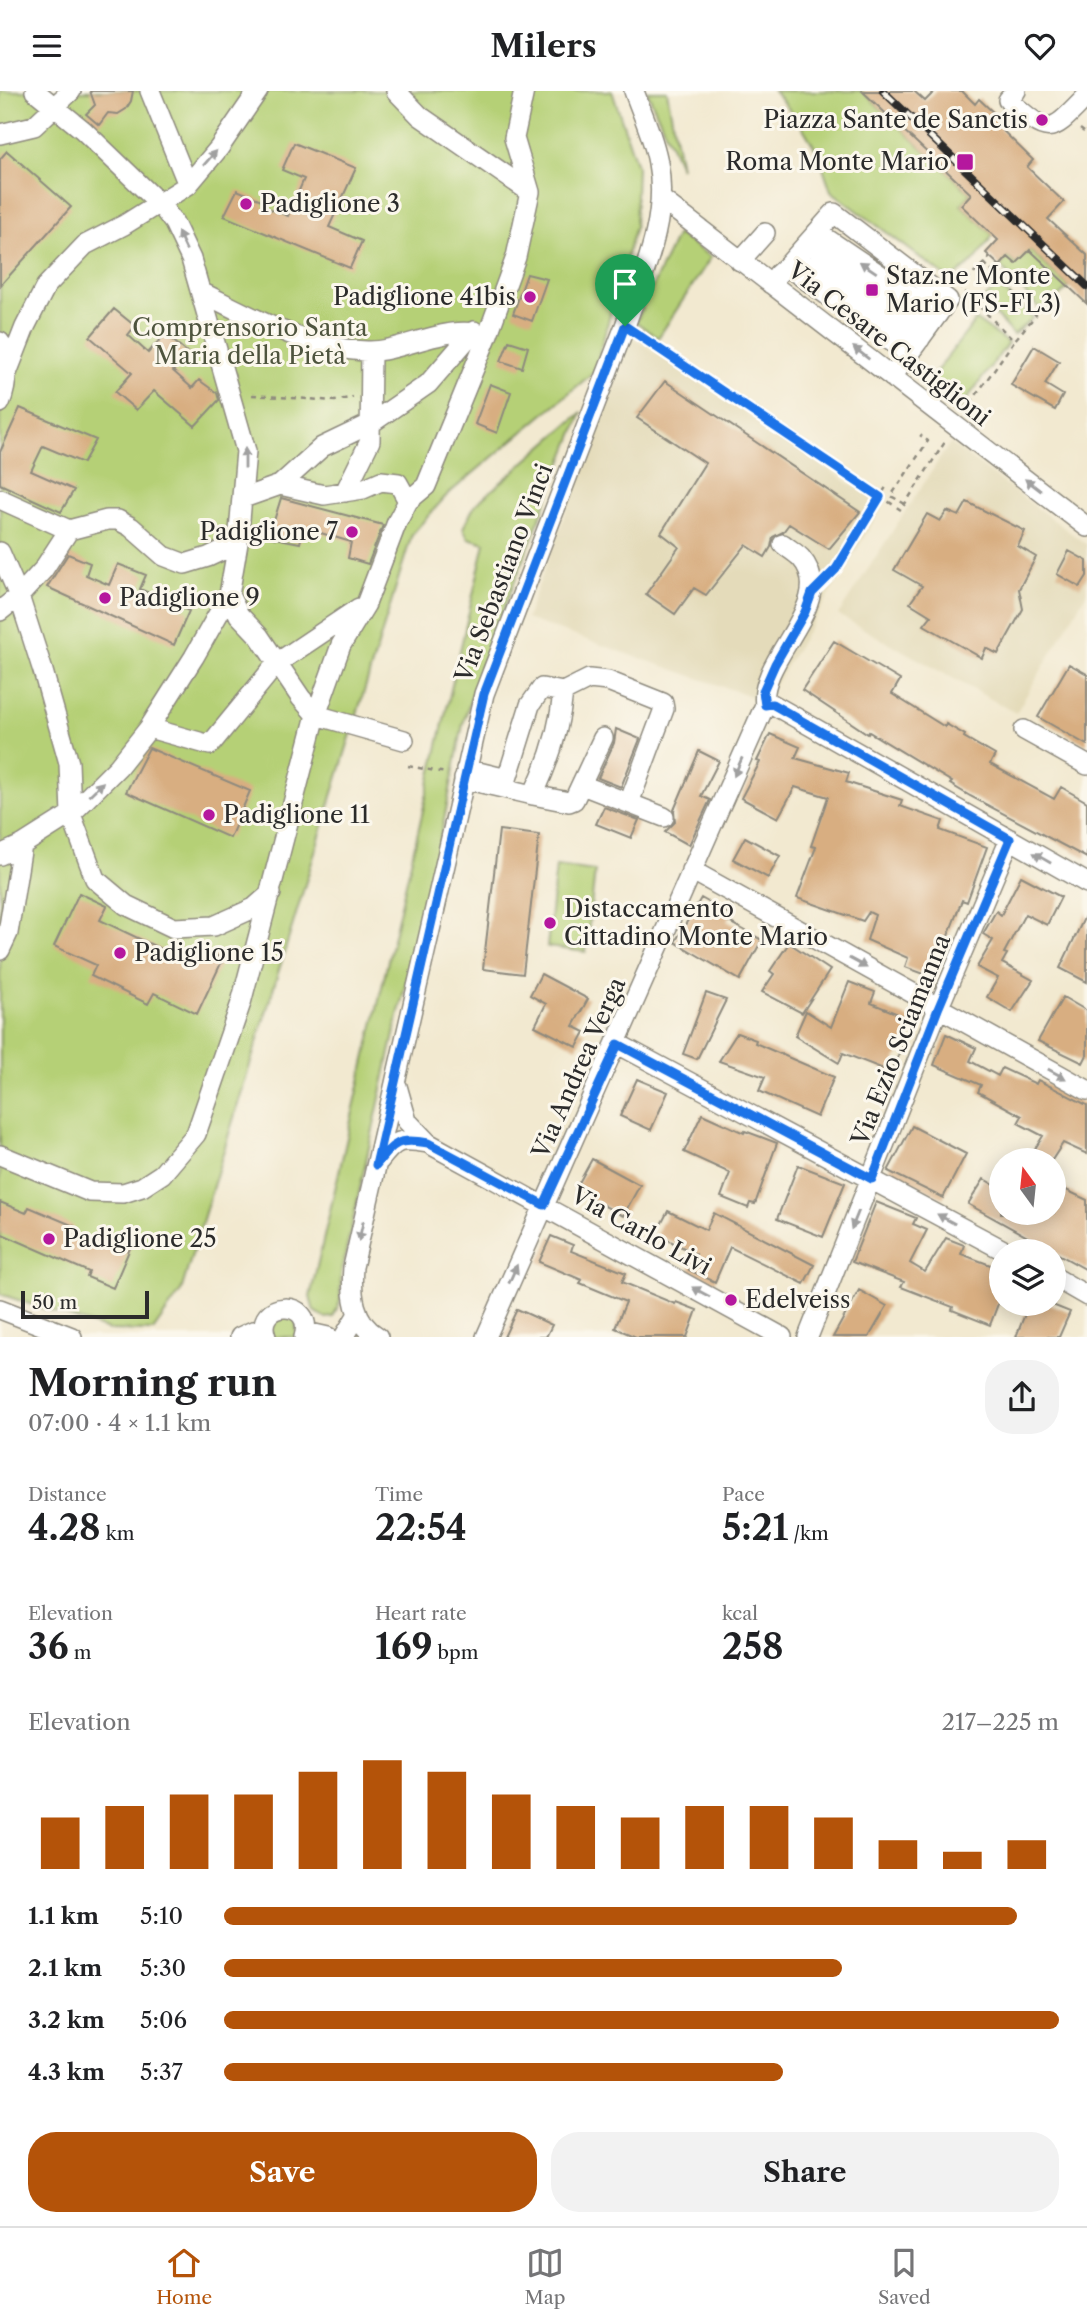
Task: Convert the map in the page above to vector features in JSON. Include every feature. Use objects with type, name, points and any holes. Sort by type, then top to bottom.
[{"type":"street","points":[[0,855],[22,845],[71,814],[118,767],[149,728],[229,595],[238,543],[246,451],[205,314],[201,292],[174,223],[160,204],[54,105],[35,91]]},
{"type":"street","points":[[0,134],[34,126],[71,91]]},
{"type":"street","points":[[150,91],[187,185]]},
{"type":"street","points":[[0,403],[5,391],[7,373],[25,327],[46,286],[85,245],[160,204],[187,185],[219,148],[258,91]]},
{"type":"street","points":[[396,91],[420,115],[530,192]]},
{"type":"street","points":[[0,1155],[90,1192],[123,1193],[142,1187],[162,1174],[196,1134],[241,1003],[316,715],[341,645],[366,604],[397,522],[408,501],[426,486],[481,334],[516,257],[530,192],[514,138],[524,91]]},
{"type":"street","name":"Via Sebastiano Vinci","points":[[358,1314],[353,1296],[354,1267],[484,694],[505,632],[625,326],[646,264],[662,199],[658,163],[634,91]]},
{"type":"street","points":[[1016,91],[1008,100],[1034,122],[1054,127],[1086,93]]},
{"type":"street","name":"Via Cesare Castiglioni","points":[[662,199],[1087,527]]},
{"type":"street","points":[[740,261],[765,233]]},
{"type":"street","points":[[771,284],[813,237],[934,320]]},
{"type":"street","points":[[791,262],[934,320]]},
{"type":"street","points":[[791,262],[849,311]]},
{"type":"street","points":[[201,292],[293,336],[371,352],[423,339],[481,334]]},
{"type":"street","points":[[822,323],[849,311],[934,320]]},
{"type":"street","points":[[892,377],[934,320]]},
{"type":"street","points":[[0,329],[9,333],[25,327]]},
{"type":"street","points":[[243,498],[279,485],[322,447],[370,423],[428,384],[481,334]]},
{"type":"street","points":[[0,342],[7,373]]},
{"type":"street","points":[[345,492],[370,441],[371,352]]},
{"type":"street","points":[[279,485],[324,495],[363,489],[381,481],[398,483],[408,501]]},
{"type":"street","points":[[0,499],[69,530],[107,520],[118,520],[131,527],[164,556],[185,564],[238,543]]},
{"type":"street","points":[[0,611],[19,596],[43,570],[69,530]]},
{"type":"street","points":[[783,544],[802,559],[809,575],[812,593]]},
{"type":"street","points":[[0,552],[19,596],[69,763],[71,814],[95,879],[126,905],[173,927],[214,926],[254,908],[271,893]]},
{"type":"street","name":"Via Andrea Verga","points":[[486,1337],[618,1044],[691,870],[765,705],[763,691],[805,612],[812,593]]},
{"type":"street","points":[[229,595],[239,615],[259,636],[301,698],[316,715],[404,740]]},
{"type":"street","points":[[149,728],[211,745],[276,663],[366,604]]},
{"type":"street","points":[[465,774],[507,779],[530,705],[542,688],[563,692],[589,679],[608,681],[663,703],[664,709],[629,803]]},
{"type":"street","points":[[533,795],[542,778],[561,712],[563,692]]},
{"type":"street","points":[[765,705],[772,704],[1087,883]]},
{"type":"street","points":[[1024,730],[1087,765]]},
{"type":"street","points":[[465,774],[533,795],[569,802],[574,800],[582,785],[603,738]]},
{"type":"street","points":[[582,785],[664,817]]},
{"type":"street","name":"Via Ezio Sciamanna","points":[[808,1337],[938,1009],[1010,839]]},
{"type":"street","points":[[0,950],[8,933],[22,845]]},
{"type":"street","points":[[691,870],[1087,1090]]},
{"type":"street","points":[[618,1044],[989,1242]]},
{"type":"street","name":"Via Carlo Livi","points":[[396,1082],[407,1121],[428,1143],[782,1337]]},
{"type":"street","points":[[376,1165],[393,1144],[409,1140],[428,1143]]},
{"type":"street","points":[[1066,1284],[1087,1296]]},
{"type":"street","points":[[240,1337],[253,1332],[265,1335],[267,1317],[274,1310],[284,1307],[297,1311],[302,1316],[305,1334],[328,1337]]},
{"type":"street","points":[[0,1309],[72,1337]]},
{"type":"street","points":[[344,1337],[358,1314],[367,1329],[378,1337]]},
{"type":"path","points":[[990,257],[934,320],[1014,341]]},
{"type":"path","points":[[962,416],[1036,314],[984,263]]},
{"type":"path","points":[[625,326],[901,510],[951,433]]},
{"type":"path","points":[[253,395],[335,401],[357,397]]},
{"type":"path","points":[[905,504],[891,496],[928,441],[920,435]]},
{"type":"path","points":[[812,593],[836,569],[888,484]]},
{"type":"path","points":[[408,766],[432,770]]},
{"type":"shaded area","points":[[631,336],[883,506],[765,701],[526,619]]},
{"type":"shaded area","points":[[950,443],[1087,545],[1087,592],[1016,713],[838,615]]},
{"type":"green space","name":"Comprensorio Santa Maria della Pietà","points":[[0,91],[612,91],[637,166],[635,226],[594,372],[447,495],[412,534],[181,1291],[153,1331],[108,1330],[0,1294]]},
{"type":"green space","points":[[647,91],[667,91],[681,168]]},
{"type":"green space","points":[[774,91],[862,91],[971,194],[961,205],[993,235],[975,260],[954,277],[945,276],[831,191],[818,153],[800,123]]},
{"type":"green space","points":[[677,234],[711,257],[658,338],[636,322]]},
{"type":"green space","points":[[1030,250],[1069,287],[1043,312],[1000,266],[1008,257],[1016,264]]},
{"type":"green space","points":[[999,286],[1033,318],[1013,335],[982,300]]},
{"type":"green space","points":[[976,320],[1008,343],[956,414],[924,387]]},
{"type":"green space","points":[[582,412],[480,669],[463,724],[443,825],[341,1274],[340,1302],[333,1317],[325,1318],[314,1311],[310,1297],[485,543],[468,538],[463,528],[475,505]]},
{"type":"green space","points":[[556,866],[595,871],[586,952],[547,947]]},
{"type":"green space","points":[[275,1316],[296,1318],[297,1337],[273,1337],[271,1335]]},
{"type":"building","points":[[90,91],[133,91],[126,109],[118,114],[108,113],[99,125],[86,114],[95,105]]},
{"type":"building","points":[[862,91],[914,91],[925,101],[935,91],[962,91],[975,104],[979,99],[1002,120],[997,125],[1033,160],[1027,167],[1064,202],[1048,219],[1087,255],[1087,304],[1030,250],[1016,264],[1008,257],[1000,266],[986,253],[998,240],[961,205],[971,194]]},
{"type":"building","name":"Padiglione 3","points":[[294,143],[356,168],[329,227],[362,241],[350,268],[224,216],[237,190],[264,201],[262,206],[288,216],[304,179],[282,170]]},
{"type":"building","points":[[7,151],[71,207],[0,286],[0,159]]},
{"type":"building","name":"Padiglione 41bis","points":[[527,274],[547,279],[532,321],[513,314]]},
{"type":"building","points":[[114,309],[135,326],[128,335],[148,353],[165,334],[188,353],[173,371],[192,388],[199,380],[217,393],[219,400],[195,426],[154,391],[136,410],[115,392],[132,373],[90,337]]},
{"type":"building","points":[[509,341],[528,347],[522,368],[501,361]]},
{"type":"building","points":[[1034,346],[1059,361],[1045,384],[1063,395],[1055,410],[1011,385]]},
{"type":"building","points":[[665,381],[860,512],[829,549],[789,524],[783,532],[773,537],[765,557],[746,545],[706,595],[694,588],[675,614],[646,594],[679,547],[661,533],[705,463],[637,418]]},
{"type":"building","points":[[490,384],[511,392],[497,433],[475,424]]},
{"type":"building","points":[[20,408],[96,440],[83,463],[43,446],[31,471],[74,490],[61,512],[0,484],[0,452]]},
{"type":"building","name":"Padiglione 7","points":[[281,498],[383,525],[368,564],[348,558],[351,542],[304,528],[300,543],[269,537]]},
{"type":"building","points":[[967,502],[1025,531],[1018,546],[1036,557],[1019,589],[1023,609],[998,654],[986,648],[982,658],[924,625],[931,616],[910,603],[922,586],[894,570],[927,514],[940,521],[947,511],[959,516]]},
{"type":"building","points":[[1069,551],[1087,561],[1087,576],[1080,587],[1057,574]]},
{"type":"building","name":"Padiglione 9","points":[[68,554],[90,563],[86,575],[109,585],[118,564],[146,575],[140,589],[189,611],[174,645],[47,587]]},
{"type":"building","points":[[834,641],[900,680],[892,694],[995,755],[990,764],[1054,799],[1061,787],[1087,802],[1087,858],[970,796],[950,784],[952,782],[869,732],[868,734],[802,690]]},
{"type":"building","points":[[1069,664],[1087,674],[1087,745],[1038,717]]},
{"type":"building","points":[[616,729],[640,739],[621,787],[598,778],[614,743]]},
{"type":"building","points":[[770,734],[800,747],[795,758],[849,773],[846,782],[902,800],[900,806],[943,821],[940,830],[987,847],[967,902],[962,900],[932,977],[905,967],[908,958],[867,940],[875,915],[869,912],[863,921],[797,898],[816,847],[811,846],[828,797],[795,787],[778,818],[741,798],[760,762],[757,761]]},
{"type":"building","name":"Padiglione 11","points":[[149,748],[250,791],[230,838],[126,792]]},
{"type":"building","points":[[699,751],[719,761],[701,796],[710,800],[689,845],[665,832],[675,822],[674,810]]},
{"type":"building","points":[[604,807],[639,820],[631,838],[596,824]]},
{"type":"building","points":[[499,830],[539,835],[523,974],[483,969]]},
{"type":"building","points":[[745,837],[780,856],[768,878],[733,859]]},
{"type":"building","points":[[1021,876],[1061,897],[1047,925],[1025,914],[1004,953],[1007,954],[1002,963],[1033,980],[1012,1012],[987,997],[998,978],[977,967],[993,940],[983,934],[996,911],[1001,915]]},
{"type":"building","name":"Padiglione 15","points":[[79,893],[107,906],[100,920],[192,964],[200,948],[223,959],[197,1014],[154,993],[148,1004],[91,976],[96,965],[54,946]]},
{"type":"building","points":[[701,898],[731,915],[727,921],[762,940],[740,980],[675,942]]},
{"type":"building","points":[[1087,912],[1087,982],[1060,968]]},
{"type":"building","points":[[789,943],[830,970],[802,1013],[762,992],[774,974],[770,971]]},
{"type":"building","points":[[541,974],[588,999],[573,1026],[585,1032],[577,1047],[535,1026],[546,1004],[530,995]]},
{"type":"building","points":[[849,982],[875,992],[871,1003],[913,1020],[891,1072],[843,1053],[839,1063],[795,1036],[806,1011],[831,1027]]},
{"type":"building","points":[[706,993],[726,1000],[697,1059],[683,1054]]},
{"type":"building","points":[[1063,997],[1087,1011],[1087,1055],[1083,1063],[1038,1041]]},
{"type":"building","points":[[737,1033],[834,1077],[817,1117],[759,1091],[765,1077],[719,1061]]},
{"type":"building","points":[[946,1034],[976,1048],[970,1061],[998,1076],[1002,1068],[1036,1084],[1038,1080],[1087,1105],[1087,1154],[1063,1143],[1060,1148],[1035,1148],[1043,1136],[1018,1123],[1022,1116],[978,1092],[981,1085],[934,1065]]},
{"type":"building","points":[[637,1079],[668,1092],[651,1130],[620,1116]]},
{"type":"building","points":[[702,1114],[744,1133],[745,1131],[777,1143],[755,1204],[750,1203],[748,1208],[721,1197],[730,1173],[684,1152]]},
{"type":"building","points":[[912,1126],[966,1154],[943,1198],[888,1171]]},
{"type":"building","points":[[592,1159],[640,1185],[623,1216],[575,1190]]},
{"type":"building","points":[[798,1165],[845,1183],[823,1237],[777,1219]]},
{"type":"building","points":[[984,1179],[989,1182],[989,1216],[968,1204]]},
{"type":"building","points":[[1066,1190],[1087,1200],[1087,1270],[1066,1258],[1066,1239],[1031,1239],[1006,1225],[1066,1225]]},
{"type":"building","name":"Padiglione 25","points":[[0,1202],[26,1213],[29,1207],[74,1226],[71,1232],[98,1244],[103,1233],[131,1246],[113,1288],[87,1277],[89,1272],[0,1233]]},
{"type":"building","points":[[876,1202],[916,1218],[913,1224],[927,1230],[910,1263],[925,1272],[946,1238],[964,1245],[961,1254],[989,1264],[989,1316],[993,1316],[990,1325],[901,1287],[904,1282],[852,1262]]},
{"type":"building","points":[[668,1211],[706,1230],[714,1213],[814,1265],[804,1284],[730,1247],[715,1282],[689,1270],[696,1254],[656,1234]]},
{"type":"building","points":[[551,1236],[573,1245],[571,1251],[626,1273],[622,1282],[697,1310],[687,1337],[636,1337],[615,1328],[626,1302],[539,1262]]},
{"type":"building","points":[[859,1290],[887,1306],[869,1337],[833,1337]]},
{"type":"building","points":[[517,1309],[552,1325],[546,1337],[504,1337]]},
{"type":"building","points":[[1066,1310],[1070,1312],[1059,1337],[1016,1337],[1024,1316],[1066,1316]]},
{"type":"railway","points":[[883,91],[1087,286]]},
{"type":"place","name":"Piazza Sante de Sanctis","points":[[1042,120]]},
{"type":"place","name":"Roma Monte Mario","points":[[965,162]]},
{"type":"place","name":"Padiglione 3","points":[[246,204]]},
{"type":"place","name":"Staz.ne Monte Mario (FS-FL3)","points":[[872,290]]},
{"type":"place","name":"Padiglione 41bis","points":[[530,297]]},
{"type":"place","name":"Padiglione 7","points":[[352,532]]},
{"type":"place","name":"Padiglione 9","points":[[105,598]]},
{"type":"place","name":"Padiglione 11","points":[[209,815]]},
{"type":"place","name":"Distaccamento Cittadino Monte Mario","points":[[550,923]]},
{"type":"place","name":"Padiglione 15","points":[[120,953]]},
{"type":"place","name":"Padiglione 25","points":[[49,1239]]},
{"type":"place","name":"Edelveiss","points":[[731,1300]]},
{"type":"route","points":[[625,326],[880,497],[836,569],[812,593],[805,612],[763,691],[765,705],[772,704],[1010,839],[938,1009],[872,1179],[618,1044],[544,1205],[428,1143],[409,1140],[393,1144],[376,1165],[484,694],[505,632],[625,326]]}]
